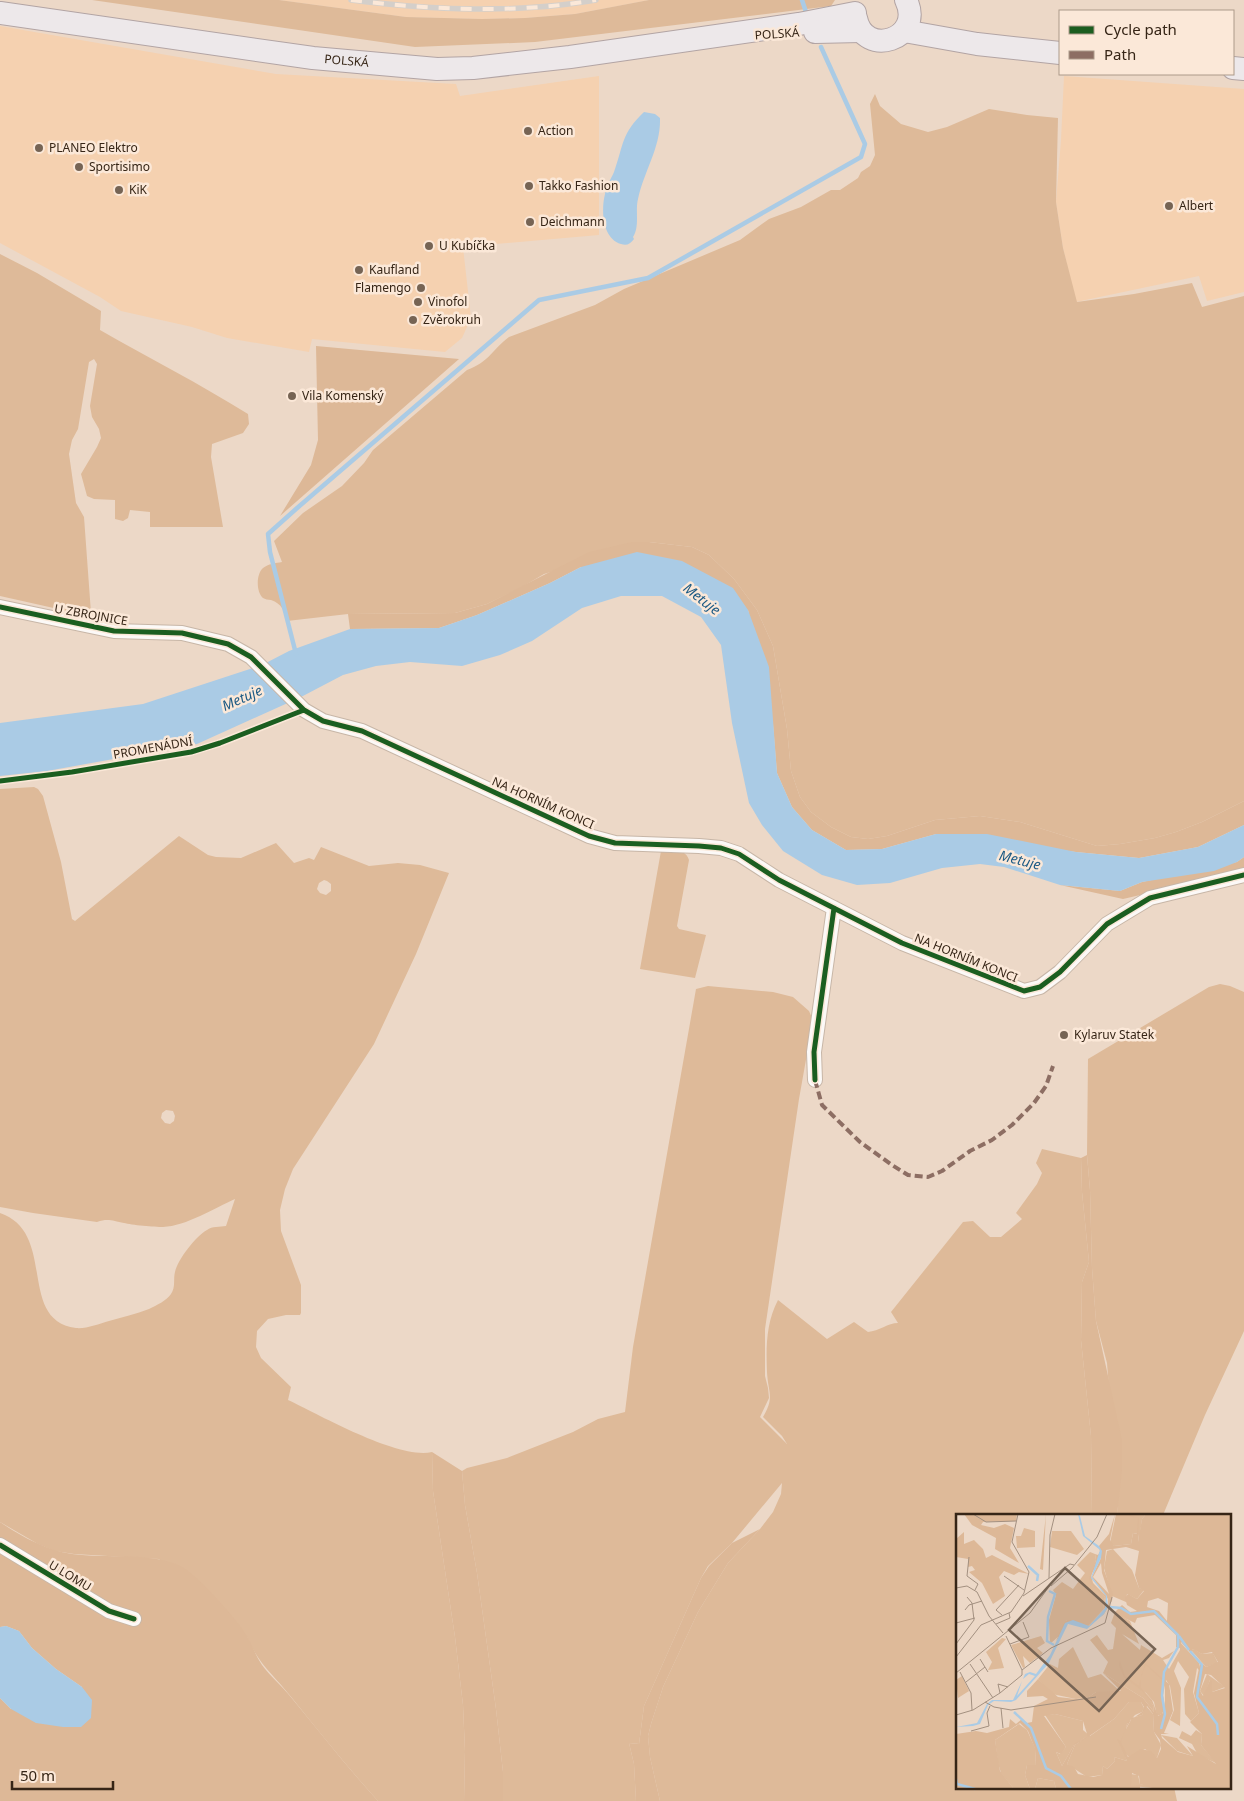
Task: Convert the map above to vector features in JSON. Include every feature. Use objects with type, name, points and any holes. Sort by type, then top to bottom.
[{"type":"main road","name":"POLSKÁ","points":[[0,13],[314,58],[437,69],[472,68],[570,57],[694,39],[821,31],[859,15]]},
{"type":"main road","points":[[859,15],[871,39],[883,41],[898,36],[906,16],[976,44],[1059,52]]},
{"type":"street","name":"U ZBROJNICE","points":[[0,607],[114,631],[182,633],[228,644],[251,657],[304,710]]},
{"type":"street","name":"NA HORNÍM KONCI","points":[[304,710],[323,721],[362,730],[589,836],[615,843],[721,848],[739,854],[779,880],[902,943],[1024,991],[1040,987],[1060,972],[1107,924],[1150,898],[1244,875]]},
{"type":"street","points":[[815,1080],[814,1052],[834,908]]},
{"type":"street","name":"U LOMU","points":[[0,1545],[109,1611],[134,1619]]},
{"type":"shaded area","points":[[92,0],[279,0],[406,17],[482,19],[575,14],[649,0],[835,0],[831,6],[535,42],[415,47]]},
{"type":"shaded area","points":[[279,0],[649,0],[575,14],[482,19],[406,17]]},
{"type":"shaded area","points":[[0,26],[276,74],[456,84],[460,96],[599,76],[599,235],[463,247],[471,318],[462,338],[445,352],[312,339],[309,352],[227,338],[192,327],[121,311],[100,297],[0,243]]},
{"type":"shaded area","points":[[1064,76],[1244,89],[1244,292],[1207,301],[1199,276],[1076,302],[1063,248],[1056,202]]},
{"type":"shaded area","points":[[875,94],[880,106],[901,124],[928,132],[947,127],[989,109],[1058,118],[1056,202],[1063,248],[1077,302],[1192,283],[1202,307],[1244,296],[1244,801],[1202,822],[1155,838],[1097,846],[1020,822],[980,816],[935,820],[887,836],[868,839],[851,837],[831,827],[811,812],[800,797],[791,771],[787,729],[773,646],[757,610],[734,579],[709,555],[692,547],[649,542],[544,574],[487,604],[455,613],[348,614],[287,621],[284,611],[280,606],[271,600],[263,598],[259,592],[258,579],[263,568],[282,562],[274,541],[303,513],[342,486],[364,463],[373,450],[467,370],[486,359],[509,337],[595,305],[624,289],[740,240],[769,219],[801,207],[831,190],[840,190],[858,178],[861,172],[870,166],[875,155],[870,104]]},
{"type":"shaded area","points":[[0,254],[37,273],[101,311],[100,330],[248,414],[249,424],[243,433],[212,444],[211,457],[223,527],[150,527],[150,512],[130,510],[128,518],[123,521],[115,519],[115,500],[94,499],[87,496],[81,474],[101,438],[99,429],[92,417],[90,406],[97,364],[94,359],[89,362],[78,429],[72,440],[69,454],[76,503],[84,517],[91,613],[76,613],[0,596]]},
{"type":"shaded area","points":[[316,346],[459,359],[280,516],[311,465],[318,440]]},
{"type":"shaded area","points":[[632,542],[692,547],[709,555],[734,579],[757,610],[773,646],[787,729],[791,771],[800,797],[811,812],[831,827],[851,837],[868,839],[887,836],[935,820],[980,816],[1020,822],[1097,846],[1120,844],[1176,832],[1202,822],[1244,801],[1244,825],[1198,847],[1139,858],[936,834],[882,849],[846,850],[812,830],[792,807],[777,773],[773,724],[748,610],[581,567],[550,583],[477,615],[439,628],[350,629],[348,614],[455,613],[487,604],[589,552]]},
{"type":"shaded area","points":[[34,787],[43,796],[61,862],[72,919],[75,921],[179,836],[208,855],[216,857],[241,858],[276,843],[294,863],[309,858],[314,860],[321,847],[369,866],[398,863],[420,865],[449,873],[416,954],[374,1044],[293,1169],[285,1189],[280,1210],[281,1231],[301,1285],[301,1313],[300,1315],[286,1315],[268,1319],[257,1331],[256,1347],[261,1358],[291,1387],[288,1400],[380,1443],[418,1453],[432,1452],[433,1491],[455,1637],[463,1705],[465,1751],[464,1801],[378,1801],[262,1663],[247,1637],[159,1559],[74,1554],[55,1551],[38,1544],[0,1522],[0,1213],[17,1223],[28,1238],[34,1256],[41,1293],[47,1309],[58,1322],[80,1328],[144,1311],[167,1299],[173,1291],[175,1272],[184,1255],[193,1242],[207,1230],[226,1226],[235,1199],[191,1220],[163,1227],[111,1220],[97,1222],[0,1207],[0,789]],"holes":[[[324,880],[331,884],[331,891],[326,895],[320,893],[317,889],[319,883]],[[166,1110],[173,1111],[175,1116],[174,1121],[170,1124],[165,1123],[161,1118],[162,1113]]]},
{"type":"shaded area","points":[[661,851],[681,852],[689,860],[677,926],[679,929],[706,935],[695,978],[640,969]]},
{"type":"shaded area","points":[[1244,857],[1244,871],[1123,899],[1060,885],[1120,891],[1142,882],[1237,862]]},
{"type":"shaded area","points":[[1220,984],[1244,992],[1244,1331],[1205,1415],[1163,1514],[1117,1514],[1118,1501],[1107,1363],[1096,1321],[1092,1268],[1087,1155],[1088,1059],[1209,987]]},
{"type":"shaded area","points":[[708,986],[773,992],[793,997],[809,1011],[813,1020],[799,1099],[765,1329],[765,1376],[769,1398],[760,1417],[787,1444],[782,1436],[763,1417],[770,1400],[767,1372],[768,1335],[771,1317],[778,1300],[827,1339],[854,1322],[868,1332],[898,1323],[891,1312],[963,1222],[973,1221],[990,1237],[1001,1237],[1022,1219],[1016,1213],[1037,1184],[1042,1173],[1036,1163],[1042,1149],[1081,1158],[1082,1192],[1089,1262],[1082,1282],[1081,1340],[1091,1436],[1092,1514],[956,1514],[956,1788],[1174,1788],[1177,1801],[660,1801],[650,1757],[648,1736],[663,1687],[698,1612],[728,1563],[773,1512],[781,1494],[782,1483],[732,1543],[708,1566],[701,1578],[644,1706],[639,1744],[629,1743],[634,1764],[636,1801],[503,1801],[503,1772],[496,1709],[477,1573],[465,1505],[462,1471],[507,1458],[573,1432],[598,1419],[625,1412],[633,1347],[696,989]]},
{"type":"shaded area","points":[[1087,1155],[1096,1321],[1122,1440],[1122,1470],[1117,1514],[1092,1514],[1091,1436],[1081,1340],[1082,1282],[1089,1262],[1082,1192],[1081,1158]]},
{"type":"shaded area","points":[[432,1452],[462,1471],[465,1505],[477,1573],[496,1709],[503,1772],[503,1801],[464,1801],[465,1751],[463,1705],[455,1637],[433,1491]]},
{"type":"shaded area","points":[[0,1522],[34,1542],[62,1552],[159,1559],[184,1568],[191,1573],[228,1611],[248,1638],[265,1669],[378,1801],[0,1801],[0,1698],[11,1709],[82,1687],[56,1669],[32,1648],[19,1631],[6,1626],[0,1627]]},
{"type":"shaded area","points":[[760,1529],[728,1563],[698,1612],[663,1687],[648,1736],[650,1757],[660,1801],[636,1801],[634,1764],[629,1743],[639,1744],[644,1706],[701,1578],[709,1566],[732,1543]]},
{"type":"water","points":[[644,112],[655,114],[660,118],[660,129],[638,199],[634,239],[628,244],[623,245],[610,236],[604,223],[604,200],[606,188],[614,172],[627,133]]},
{"type":"water","name":"Metuje","points":[[637,552],[682,561],[733,588],[748,610],[769,667],[777,773],[792,807],[812,830],[846,850],[882,849],[936,834],[987,834],[1076,852],[1139,858],[1198,847],[1244,825],[1244,857],[1237,862],[1214,871],[1142,882],[1120,891],[1060,885],[1004,867],[980,864],[942,868],[890,883],[857,885],[822,875],[783,851],[762,825],[749,803],[732,723],[721,645],[701,617],[662,596],[621,596],[582,608],[532,641],[500,655],[462,666],[410,662],[376,666],[343,675],[301,697],[197,744],[47,771],[0,776],[0,723],[143,704],[262,665],[289,651],[350,629],[439,628],[477,615],[550,583],[581,567]]},
{"type":"water","points":[[6,1626],[19,1631],[32,1648],[56,1669],[82,1687],[92,1700],[91,1718],[81,1727],[63,1727],[36,1723],[11,1709],[0,1698],[0,1627]]},
{"type":"waterway","points":[[802,0],[807,15]]},
{"type":"waterway","points":[[296,654],[270,552],[268,534],[296,509],[539,300],[648,278],[861,157],[865,144],[821,47]]},
{"type":"railway","points":[[351,0],[412,6],[474,9],[535,7],[596,0]]},
{"type":"marked path","points":[[815,1080],[822,1105],[860,1142],[908,1175],[928,1177],[942,1171],[970,1151],[992,1140],[1012,1125],[1034,1103],[1046,1086],[1053,1066]]},
{"type":"cycle path","points":[[0,607],[114,631],[182,633],[228,644],[251,657],[304,710],[323,721],[362,731],[589,836],[615,843],[699,846],[721,848],[739,854],[779,880],[902,943],[1024,991],[1040,987],[1060,972],[1107,924],[1150,898],[1244,875]]},
{"type":"cycle path","name":"PROMENÁDNÍ","points":[[0,781],[72,772],[191,752],[220,743],[304,710]]},
{"type":"cycle path","points":[[815,1080],[814,1052],[834,908]]},
{"type":"cycle path","points":[[0,1545],[109,1611],[134,1619]]},
{"type":"place","name":"Action","points":[[528,131]]},
{"type":"place","name":"PLANEO Elektro","points":[[39,148]]},
{"type":"place","name":"Sportisimo","points":[[79,167]]},
{"type":"place","name":"Takko Fashion","points":[[529,186]]},
{"type":"place","name":"KiK","points":[[119,190]]},
{"type":"place","name":"Albert","points":[[1169,206]]},
{"type":"place","name":"Deichmann","points":[[530,222]]},
{"type":"place","name":"U Kubíčka","points":[[429,246]]},
{"type":"place","name":"Kaufland","points":[[359,270]]},
{"type":"place","name":"Flamengo","points":[[421,288]]},
{"type":"place","name":"Vinofol","points":[[418,302]]},
{"type":"place","name":"Zvěrokruh","points":[[413,320]]},
{"type":"place","name":"Vila Komenský","points":[[292,396]]},
{"type":"place","name":"Kylaruv Statek","points":[[1064,1035]]}]
